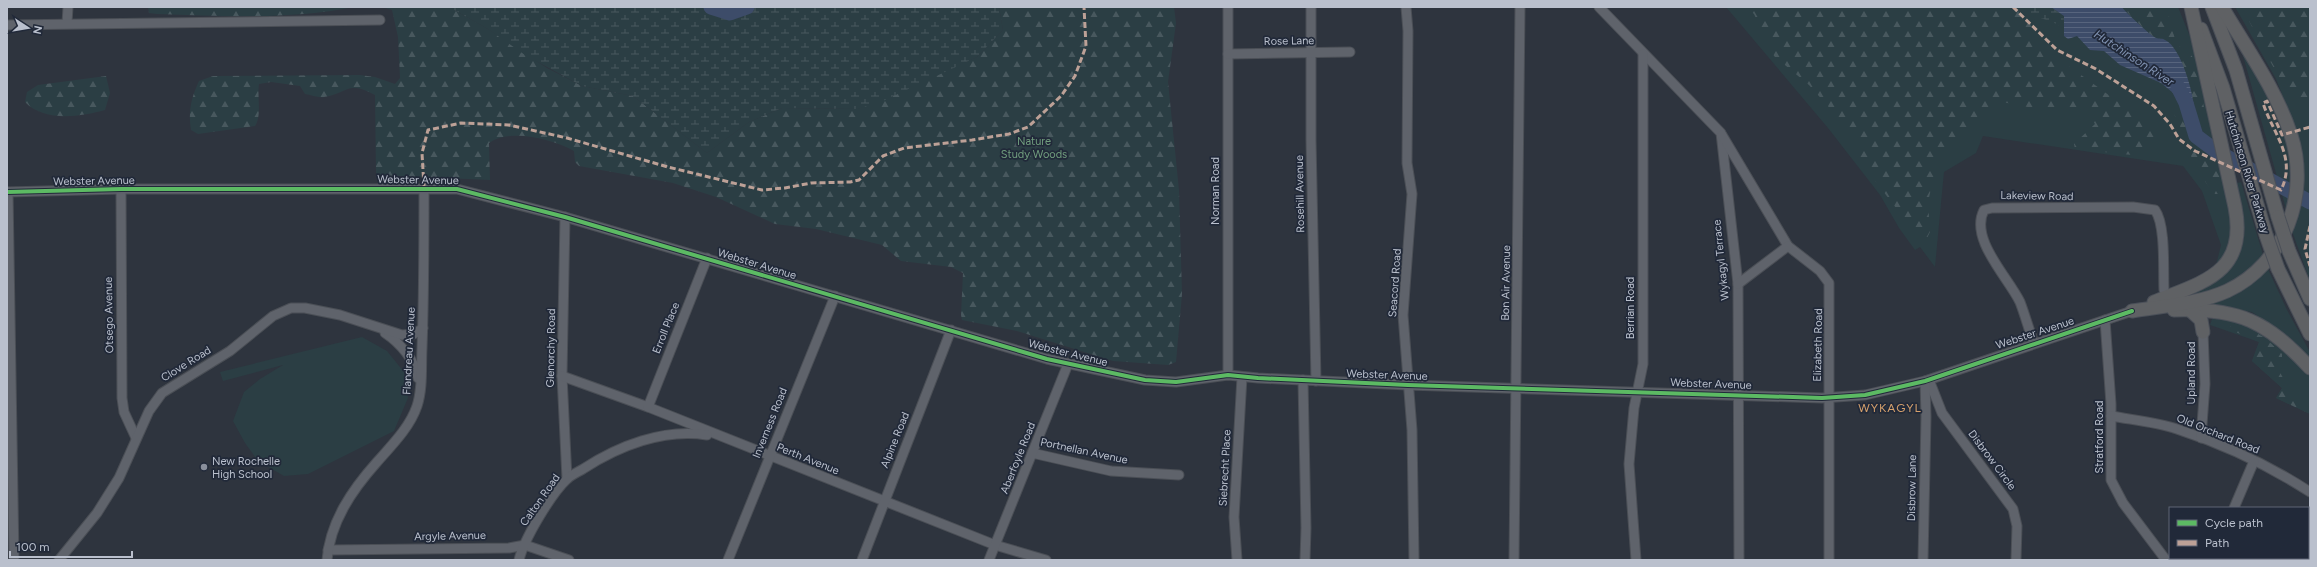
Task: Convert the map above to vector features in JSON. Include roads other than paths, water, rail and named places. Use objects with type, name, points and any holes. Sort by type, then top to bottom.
[{"type":"highway","points":[[2132,311],[2207,281],[2217,274],[2230,260],[2237,242],[2238,227],[2219,132],[2191,7]]},
{"type":"highway","name":"Hutchinson River Parkway","points":[[2191,7],[2214,59],[2266,235],[2278,269],[2310,334]]},
{"type":"highway","name":"Hutchinson River Parkway","points":[[2212,7],[2236,70],[2289,251],[2310,300]]},
{"type":"highway","points":[[2132,311],[2210,297],[2226,291],[2247,279],[2264,264],[2279,245],[2291,218],[2296,194],[2294,151],[2286,122],[2276,101],[2222,7]]},
{"type":"highway","points":[[2132,311],[2190,310],[2228,313],[2253,321],[2285,342],[2310,368]]},
{"type":"highway","points":[[2190,310],[2201,320],[2203,332]]},
{"type":"street","points":[[67,24],[68,7]]},
{"type":"street","name":"Norman Road","points":[[1228,7],[1228,375]]},
{"type":"street","name":"Rosehill Avenue","points":[[1311,7],[1311,140],[1316,381]]},
{"type":"street","name":"Seacord Road","points":[[1406,7],[1408,31],[1407,163],[1412,194],[1404,315],[1412,430],[1414,560]]},
{"type":"street","name":"Bon Air Avenue","points":[[1514,560],[1520,7]]},
{"type":"street","points":[[1599,7],[1643,54],[1701,111],[1721,134]]},
{"type":"street","points":[[7,25],[380,20]]},
{"type":"street","name":"Rose Lane","points":[[1228,54],[1350,52]]},
{"type":"street","name":"Berrian Road","points":[[1636,560],[1629,464],[1634,408],[1643,364],[1643,54]]},
{"type":"street","name":"Elizabeth Road","points":[[1721,134],[1788,246],[1820,271],[1829,283],[1830,560]]},
{"type":"street","name":"Wykagyl Terrace","points":[[1721,134],[1738,284],[1739,560]]},
{"type":"street","name":"Webster Avenue","points":[[7,192],[121,189],[424,187],[457,189],[565,217],[1068,364],[1145,380],[1176,382],[1228,375],[1408,385],[1829,397],[1865,395],[1927,381],[2034,343],[2132,311]]},
{"type":"street","name":"Flandreau Avenue","points":[[327,560],[330,538],[346,503],[376,463],[395,443],[417,406],[420,393],[423,328],[424,187]]},
{"type":"street","name":"Otsego Avenue","points":[[121,189],[122,398],[124,412],[136,438]]},
{"type":"street","points":[[7,192],[14,560]]},
{"type":"street","name":"Lakeview Road","points":[[2034,343],[2019,301],[1987,247],[1980,224],[1984,210],[1992,208],[2133,208],[2155,210],[2159,216],[2161,230],[2164,290]]},
{"type":"street","name":"Glenorchy Road","points":[[565,217],[562,376],[567,479]]},
{"type":"street","points":[[1738,284],[1788,246]]},
{"type":"street","name":"Erroll Place","points":[[648,407],[708,258]]},
{"type":"street","name":"Inverness Road","points":[[728,560],[835,296]]},
{"type":"street","name":"Clove Road","points":[[59,560],[96,513],[119,478],[148,411],[162,393],[230,351],[272,316],[291,308],[306,308],[340,315],[402,336],[414,334],[423,328]]},
{"type":"street","name":"Stratford Road","points":[[2105,320],[2111,416],[2111,480],[2123,503],[2166,560]]},
{"type":"street","name":"Clove Road","points":[[377,328],[392,338],[405,351],[417,374],[420,393]]},
{"type":"street","name":"Alpine Road","points":[[862,560],[883,502],[952,330]]},
{"type":"street","name":"Upland Road","points":[[2201,438],[2205,384],[2203,332]]},
{"type":"street","name":"Aberfoyle Road","points":[[989,560],[1068,364]]},
{"type":"street","name":"Perth Avenue","points":[[562,376],[648,407],[729,441],[995,545],[1046,560]]},
{"type":"street","name":"Siebrecht Place","points":[[1236,560],[1234,516],[1242,376]]},
{"type":"street","points":[[1303,380],[1306,528],[1305,560]]},
{"type":"street","name":"Disbrow Circle","points":[[1927,381],[1942,413],[2013,509],[2017,526],[2016,560]]},
{"type":"street","name":"Disbrow Lane","points":[[1923,560],[1927,381]]},
{"type":"street","points":[[1926,417],[1942,413]]},
{"type":"street","name":"Old Orchard Road","points":[[2111,416],[2158,424],[2201,438],[2254,461],[2310,492]]},
{"type":"street","name":"Calton Road","points":[[519,560],[538,520],[567,479],[615,451],[647,439],[682,433],[705,434],[729,441]]},
{"type":"street","name":"Portnellan Avenue","points":[[1032,453],[1111,471],[1179,475]]},
{"type":"street","points":[[2234,507],[2254,461]]},
{"type":"street","name":"Argyle Avenue","points":[[328,550],[508,548],[525,545],[569,560]]},
{"type":"water","points":[[2051,7],[2122,7],[2149,33],[2156,38],[2164,39],[2171,44],[2186,72],[2192,93],[2194,110],[2161,83],[2120,65],[2104,51],[2090,50],[2077,36],[2068,39],[2064,36],[2064,16]]},
{"type":"waterway","name":"Hutchinson River","points":[[711,7],[730,13],[747,7]]},
{"type":"waterway","name":"Hutchinson River","points":[[2178,87],[2186,103],[2196,136],[2216,151],[2310,202]]},
{"type":"place","name":"New Rochelle High School","points":[[204,467]]},
{"type":"district","name":"WYKAGYL","points":[[1890,408]]},
{"type":"park label","name":"Nature Study Woods","points":[[1034,147]]}]
